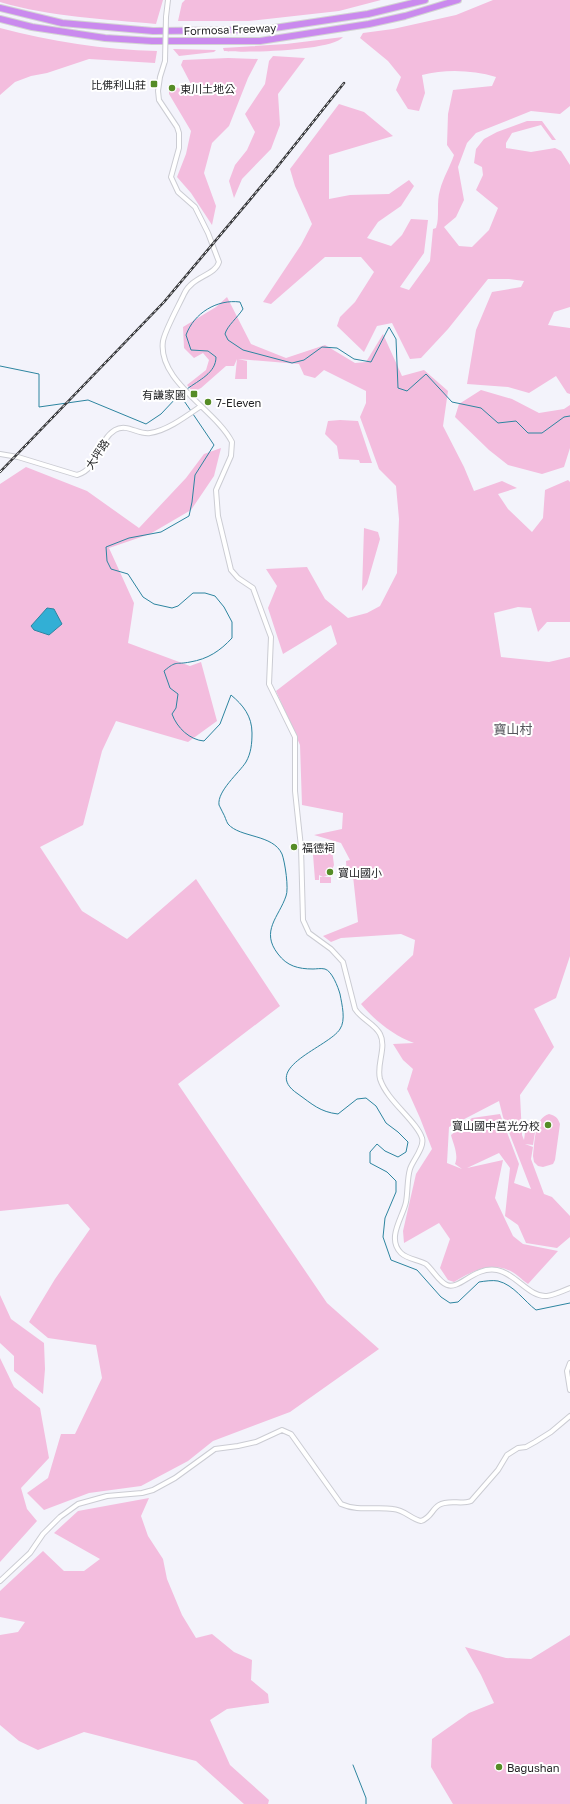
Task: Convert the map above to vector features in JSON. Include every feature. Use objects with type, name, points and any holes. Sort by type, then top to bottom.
[{"type":"highway","points":[[402,7],[416,0]]},
{"type":"highway","name":"Formosa Freeway","points":[[0,8],[62,23],[153,31],[261,30],[314,23],[402,7],[425,0]]},
{"type":"highway","name":"Formosa Freeway","points":[[0,20],[32,27],[105,38],[152,41],[260,40],[369,24],[405,16],[458,0]]},
{"type":"street","points":[[168,0],[165,61],[160,77],[158,91],[159,100],[179,132],[179,148],[171,177],[178,192],[196,207],[219,262],[218,267],[214,271],[196,279],[185,291],[163,341],[164,354],[175,379],[227,434],[232,442],[231,456],[216,490],[218,516],[231,570],[238,578],[253,588],[271,637],[268,675],[270,688],[292,728],[295,737],[295,791],[301,852],[303,920],[309,933],[331,949],[343,962],[355,1009],[359,1015],[375,1028],[382,1037],[380,1079],[396,1105],[412,1123],[422,1138],[422,1145],[410,1171],[406,1203],[396,1228],[395,1238],[397,1246],[401,1253],[426,1264],[444,1283],[452,1286],[458,1285],[478,1272],[492,1269],[511,1276],[538,1295],[547,1296],[570,1288]]},
{"type":"street","name":"大坪路","points":[[0,454],[18,457],[77,474],[89,468],[101,444],[117,429],[124,427],[142,433],[154,432],[201,406]]},
{"type":"street","points":[[570,1363],[567,1371],[570,1390]]},
{"type":"street","points":[[0,1581],[30,1553],[43,1534],[60,1517],[78,1504],[107,1496],[142,1493],[153,1490],[175,1478],[215,1449],[250,1443],[282,1430],[291,1434],[341,1504],[351,1509],[394,1509],[404,1512],[412,1518],[421,1521],[429,1518],[438,1505],[443,1503],[466,1503],[471,1501],[498,1470],[507,1455],[518,1448],[526,1447],[551,1432],[570,1416]]},
{"type":"shaded area","points":[[0,0],[163,0],[156,24],[58,14],[19,7],[0,2]]},
{"type":"shaded area","points":[[185,0],[381,0],[339,11],[249,21],[178,21],[182,3]]},
{"type":"shaded area","points":[[493,0],[570,0],[570,106],[560,114],[531,111],[476,133],[467,143],[458,167],[464,200],[456,217],[444,227],[459,246],[472,247],[489,230],[498,208],[476,190],[483,175],[482,167],[474,163],[476,149],[484,139],[497,132],[527,121],[542,121],[556,140],[552,140],[541,125],[512,133],[506,143],[506,148],[531,152],[555,148],[561,151],[570,165],[570,307],[554,312],[548,325],[570,328],[570,394],[567,393],[556,376],[529,393],[508,387],[467,384],[476,330],[492,292],[521,287],[524,281],[488,279],[448,329],[421,358],[410,359],[392,323],[377,326],[364,352],[337,326],[340,317],[355,302],[374,272],[361,257],[325,257],[271,304],[263,302],[301,245],[312,224],[295,186],[290,169],[339,104],[364,112],[393,136],[329,155],[329,199],[350,195],[389,194],[409,180],[414,186],[401,206],[378,222],[367,238],[391,246],[402,235],[411,219],[428,220],[424,253],[400,287],[409,290],[430,261],[433,229],[436,228],[438,219],[439,195],[454,155],[447,145],[448,114],[453,90],[492,86],[496,77],[459,71],[422,75],[425,93],[419,111],[408,109],[396,90],[401,77],[388,61],[360,38],[363,33],[393,29],[456,15]]},
{"type":"shaded area","points":[[0,28],[38,37],[97,47],[157,51],[155,63],[89,59],[15,82],[0,95]]},
{"type":"shaded area","points":[[343,37],[336,42],[287,50],[234,52],[224,51],[223,48],[286,44]]},
{"type":"shaded area","points":[[173,49],[216,50],[214,52],[179,56]]},
{"type":"shaded area","points":[[273,56],[305,58],[278,94],[280,125],[271,149],[242,179],[234,198],[229,181],[235,165],[247,150],[255,132],[245,114],[265,84],[269,61]]},
{"type":"shaded area","points":[[228,58],[258,59],[248,78],[229,126],[212,143],[204,173],[216,206],[212,225],[191,193],[177,177],[186,154],[191,131],[169,94],[169,85],[187,91],[192,86],[181,65],[183,60]]},
{"type":"shaded area","points":[[227,297],[251,344],[286,358],[325,345],[355,363],[366,362],[383,334],[402,376],[424,370],[448,391],[443,426],[464,467],[474,491],[502,481],[517,488],[498,494],[508,509],[532,532],[543,518],[545,490],[568,480],[570,482],[570,622],[547,622],[538,632],[531,608],[518,607],[494,613],[501,657],[549,662],[570,657],[570,956],[556,998],[534,1009],[554,1047],[520,1095],[522,1135],[524,1140],[526,1125],[536,1126],[533,1145],[525,1144],[533,1147],[531,1159],[544,1194],[552,1197],[570,1216],[570,1237],[557,1248],[526,1243],[518,1225],[505,1216],[510,1168],[499,1153],[467,1168],[503,1160],[495,1198],[513,1236],[523,1244],[558,1251],[528,1284],[511,1271],[494,1267],[480,1269],[454,1282],[448,1280],[440,1268],[450,1239],[439,1223],[404,1243],[403,1231],[416,1174],[432,1149],[407,1089],[413,1069],[403,1060],[393,1044],[414,1043],[385,1027],[361,1004],[413,955],[415,940],[401,934],[341,938],[331,942],[323,936],[358,922],[353,876],[347,876],[346,861],[350,860],[341,843],[314,835],[342,829],[343,813],[302,805],[300,745],[276,691],[337,644],[331,625],[283,654],[268,608],[277,586],[266,569],[307,567],[325,599],[348,618],[367,613],[380,606],[397,573],[399,519],[396,486],[379,469],[360,417],[366,403],[366,391],[324,370],[315,378],[304,375],[299,364],[238,359],[247,361],[247,379],[235,379],[237,359],[234,366],[226,366],[201,388],[193,392],[187,385],[206,370],[209,360],[203,353],[194,358],[184,348],[183,327],[216,307]],"holes":[[[499,1101],[503,1117],[531,1189],[514,1183],[519,1164],[500,1114],[472,1118],[451,1135],[456,1153],[455,1164],[462,1169],[447,1163],[449,1127]]]},
{"type":"shaded area","points":[[481,390],[512,399],[539,413],[564,409],[570,405],[570,448],[564,467],[542,474],[508,465],[489,450],[455,417],[459,404]]},
{"type":"shaded area","points":[[328,421],[358,421],[372,463],[360,463],[359,460],[339,459],[337,446],[325,434]]},
{"type":"shaded area","points":[[221,448],[214,476],[191,510],[150,534],[109,548],[134,603],[128,643],[190,666],[201,662],[217,721],[188,742],[116,721],[102,751],[83,825],[40,847],[82,911],[127,939],[196,879],[280,1006],[178,1084],[327,1303],[379,1349],[290,1412],[213,1441],[188,1461],[141,1486],[89,1493],[44,1510],[27,1493],[48,1478],[61,1434],[75,1434],[102,1378],[96,1345],[48,1338],[29,1322],[55,1279],[90,1229],[68,1204],[0,1211],[0,484],[26,467],[87,491],[139,528],[186,478],[204,454]]},
{"type":"shaded area","points":[[364,528],[378,532],[380,539],[367,584],[362,591]]},
{"type":"shaded area","points":[[312,842],[315,842],[316,849],[324,845],[328,846],[332,850],[334,865],[330,875],[323,877],[319,875],[319,880],[315,880]]},
{"type":"shaded area","points":[[320,877],[331,877],[331,883],[320,883]]},
{"type":"shaded area","points":[[549,1114],[556,1118],[560,1124],[555,1160],[553,1164],[543,1167],[538,1166],[534,1162],[534,1144],[536,1131],[540,1120]]},
{"type":"shaded area","points":[[0,1295],[11,1319],[44,1343],[45,1369],[43,1394],[14,1371],[14,1356],[0,1343]]},
{"type":"shaded area","points":[[0,1358],[14,1387],[40,1408],[49,1458],[21,1488],[27,1509],[37,1521],[0,1562]]},
{"type":"shaded area","points":[[149,1498],[141,1516],[148,1536],[163,1559],[167,1579],[182,1615],[196,1638],[212,1634],[234,1652],[252,1660],[251,1680],[268,1694],[269,1703],[227,1709],[210,1720],[230,1765],[269,1800],[268,1804],[244,1804],[196,1761],[84,1732],[38,1750],[19,1741],[0,1725],[0,1635],[18,1632],[25,1622],[0,1617],[0,1591],[43,1551],[64,1571],[84,1571],[100,1559],[54,1533],[78,1511]]},
{"type":"shaded area","points":[[570,1635],[570,1804],[453,1804],[431,1767],[432,1739],[469,1713],[494,1703],[481,1675],[465,1647],[506,1658],[531,1659]]},
{"type":"water","points":[[47,608],[54,609],[62,624],[49,635],[34,630],[31,626]]},
{"type":"waterway","points":[[187,389],[210,372],[215,363],[216,357],[208,351],[191,350],[186,335],[190,327],[207,309],[223,303],[240,302],[243,309],[225,334],[228,340],[243,350],[292,363],[304,360],[322,347],[337,348],[354,359],[371,362],[389,327],[396,339],[398,388],[407,391],[426,374],[452,402],[481,408],[498,423],[516,421],[528,433],[542,433],[564,417],[570,416]]},
{"type":"waterway","points":[[0,366],[39,374],[39,407],[88,400],[146,424],[161,414],[178,396],[182,398],[191,411]]},
{"type":"waterway","points":[[178,396],[184,391]]},
{"type":"waterway","points":[[193,414],[214,445],[195,475],[189,516],[161,532],[129,538],[106,547],[107,561],[111,569],[128,574],[143,597],[154,604],[172,608],[178,606],[193,593],[205,593],[215,596],[224,607],[232,622],[232,638],[218,651],[202,659],[174,664],[164,671],[170,688],[178,694],[176,708],[172,714],[177,724],[189,736],[204,741],[220,724],[231,695],[249,716],[252,727],[252,741],[248,759],[221,794],[219,805],[228,824],[233,828],[240,832],[264,839],[278,848],[282,854],[286,875],[287,893],[271,931],[273,946],[278,954],[281,958],[293,966],[328,970],[338,987],[343,1017],[340,1029],[333,1036],[300,1058],[291,1067],[287,1075],[288,1084],[298,1094],[312,1104],[332,1113],[338,1114],[357,1099],[366,1098],[376,1106],[386,1123],[408,1142],[406,1152],[398,1157],[385,1151],[377,1144],[370,1152],[370,1163],[387,1172],[396,1181],[396,1192],[385,1218],[383,1237],[391,1260],[417,1270],[441,1297],[450,1303],[458,1302],[479,1282],[486,1281],[498,1281],[504,1283],[536,1310],[570,1303]]},
{"type":"waterway","points":[[353,1765],[366,1798],[366,1804]]},
{"type":"railway","points":[[0,472],[164,302],[274,171],[344,83]]},
{"type":"place","name":"比佛利山莊","points":[[154,84]]},
{"type":"place","name":"東川土地公","points":[[172,88]]},
{"type":"place","name":"有謙家園","points":[[194,394]]},
{"type":"place","name":"7-Eleven","points":[[208,402]]},
{"type":"place","name":"福德祠","points":[[294,847]]},
{"type":"place","name":"寶山國小","points":[[330,872]]},
{"type":"place","name":"寶山國中莒光分校","points":[[548,1125]]},
{"type":"place","name":"Bagushan","points":[[499,1767]]},
{"type":"district","name":"寶山村","points":[[513,729]]}]
